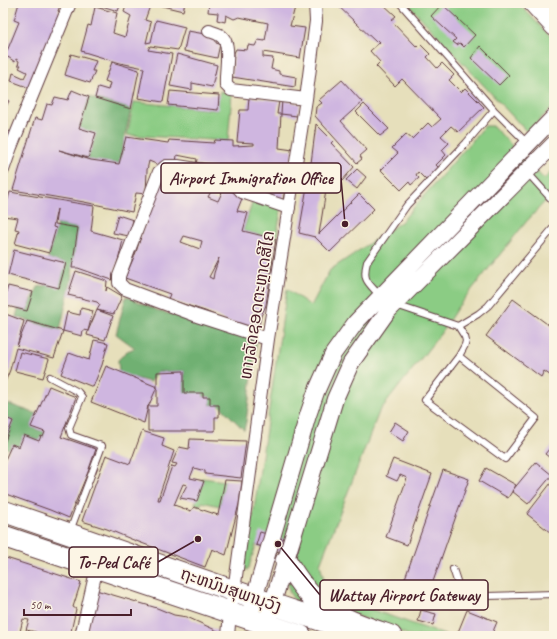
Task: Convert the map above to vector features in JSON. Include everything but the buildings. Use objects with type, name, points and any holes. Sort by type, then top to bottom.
[{"type":"highway","name":"ຖະຫນົນສຸພານຸວົງ","points":[[3,511],[234,592],[368,636]]},
{"type":"highway","name":"ຖະຫນົນສຸພານຸວົງ","points":[[3,536],[97,566],[301,636]]},
{"type":"highway","points":[[286,561],[297,578],[322,606],[354,623],[391,636]]},
{"type":"street","points":[[3,170],[70,3]]},
{"type":"street","name":"ທາງລັດຊອດຕະຫຼາດສີໄຄ","points":[[228,636],[248,618],[234,592],[268,339],[306,99],[316,21],[314,3]]},
{"type":"street","points":[[545,6],[554,28]]},
{"type":"street","points":[[209,31],[219,34],[225,41],[227,54],[225,74],[226,85],[231,90],[306,99]]},
{"type":"street","points":[[248,618],[263,601],[286,561],[335,399],[352,364],[374,330],[386,298],[554,117]]},
{"type":"street","points":[[528,144],[542,157]]},
{"type":"street","points":[[263,601],[308,415],[316,392],[333,354],[356,322],[386,298],[527,172],[554,144]]},
{"type":"street","points":[[268,339],[197,316],[125,289],[119,283],[119,276],[159,172],[166,166],[178,166],[215,172],[230,180],[242,192],[289,208]]},
{"type":"street","points":[[308,415],[328,422]]},
{"type":"street","points":[[81,636],[97,566]]},
{"type":"lane","points":[[400,3],[494,110],[528,144]]},
{"type":"lane","points":[[459,356],[536,418],[505,459],[425,400],[459,356],[466,341],[458,326],[386,298],[365,279],[367,262],[407,205],[466,143],[494,110]]},
{"type":"lane","points":[[527,172],[554,202]]},
{"type":"lane","points":[[458,326],[488,306],[554,227]]},
{"type":"lane","points":[[50,377],[78,392],[82,397],[69,428],[71,435],[102,446],[69,534]]},
{"type":"lane","points":[[453,569],[458,584],[472,595],[554,594]]},
{"type":"green space","points":[[407,3],[518,3],[554,40],[554,106],[527,132]]},
{"type":"green space","points":[[220,91],[232,93],[228,141],[127,135],[134,102],[217,110]]},
{"type":"green space","points":[[89,97],[131,109],[119,164],[91,160],[71,153],[88,158],[96,134],[79,128]]},
{"type":"green space","points":[[485,126],[493,126],[544,179],[554,169],[554,192],[526,222],[457,308],[441,333],[379,412],[320,564],[324,580],[328,588],[341,599],[448,636],[411,636],[347,612],[321,591],[296,562],[296,557],[256,545],[248,570],[243,569],[253,516],[287,289],[311,306],[330,270],[401,222]]},
{"type":"green space","points":[[255,194],[282,205],[276,239],[243,231]]},
{"type":"green space","points":[[57,224],[78,228],[71,282],[60,330],[16,317],[18,309],[27,311],[38,287],[50,285],[59,287],[65,263],[48,259]]},
{"type":"green space","points":[[126,296],[161,312],[197,319],[257,337],[244,430],[219,405],[210,405],[210,397],[184,393],[184,371],[157,372],[150,382],[119,372],[118,360],[127,351],[135,348],[116,334]]},
{"type":"green space","points":[[3,402],[37,414],[31,427],[45,432],[43,437],[41,436],[39,441],[24,435],[19,447],[12,444],[9,449],[3,447],[13,421],[3,417]]},
{"type":"green space","points":[[202,478],[225,481],[220,506],[202,502],[201,505],[195,504],[204,481],[201,480]]},
{"type":"green space","points":[[287,580],[323,611],[309,608],[298,603],[291,595]]},
{"type":"place","name":"Airport Immigration Office","points":[[345,224]]},
{"type":"place","name":"To-Ped Café","points":[[198,539]]},
{"type":"place","name":"Wattay Airport Gateway","points":[[278,544]]}]
